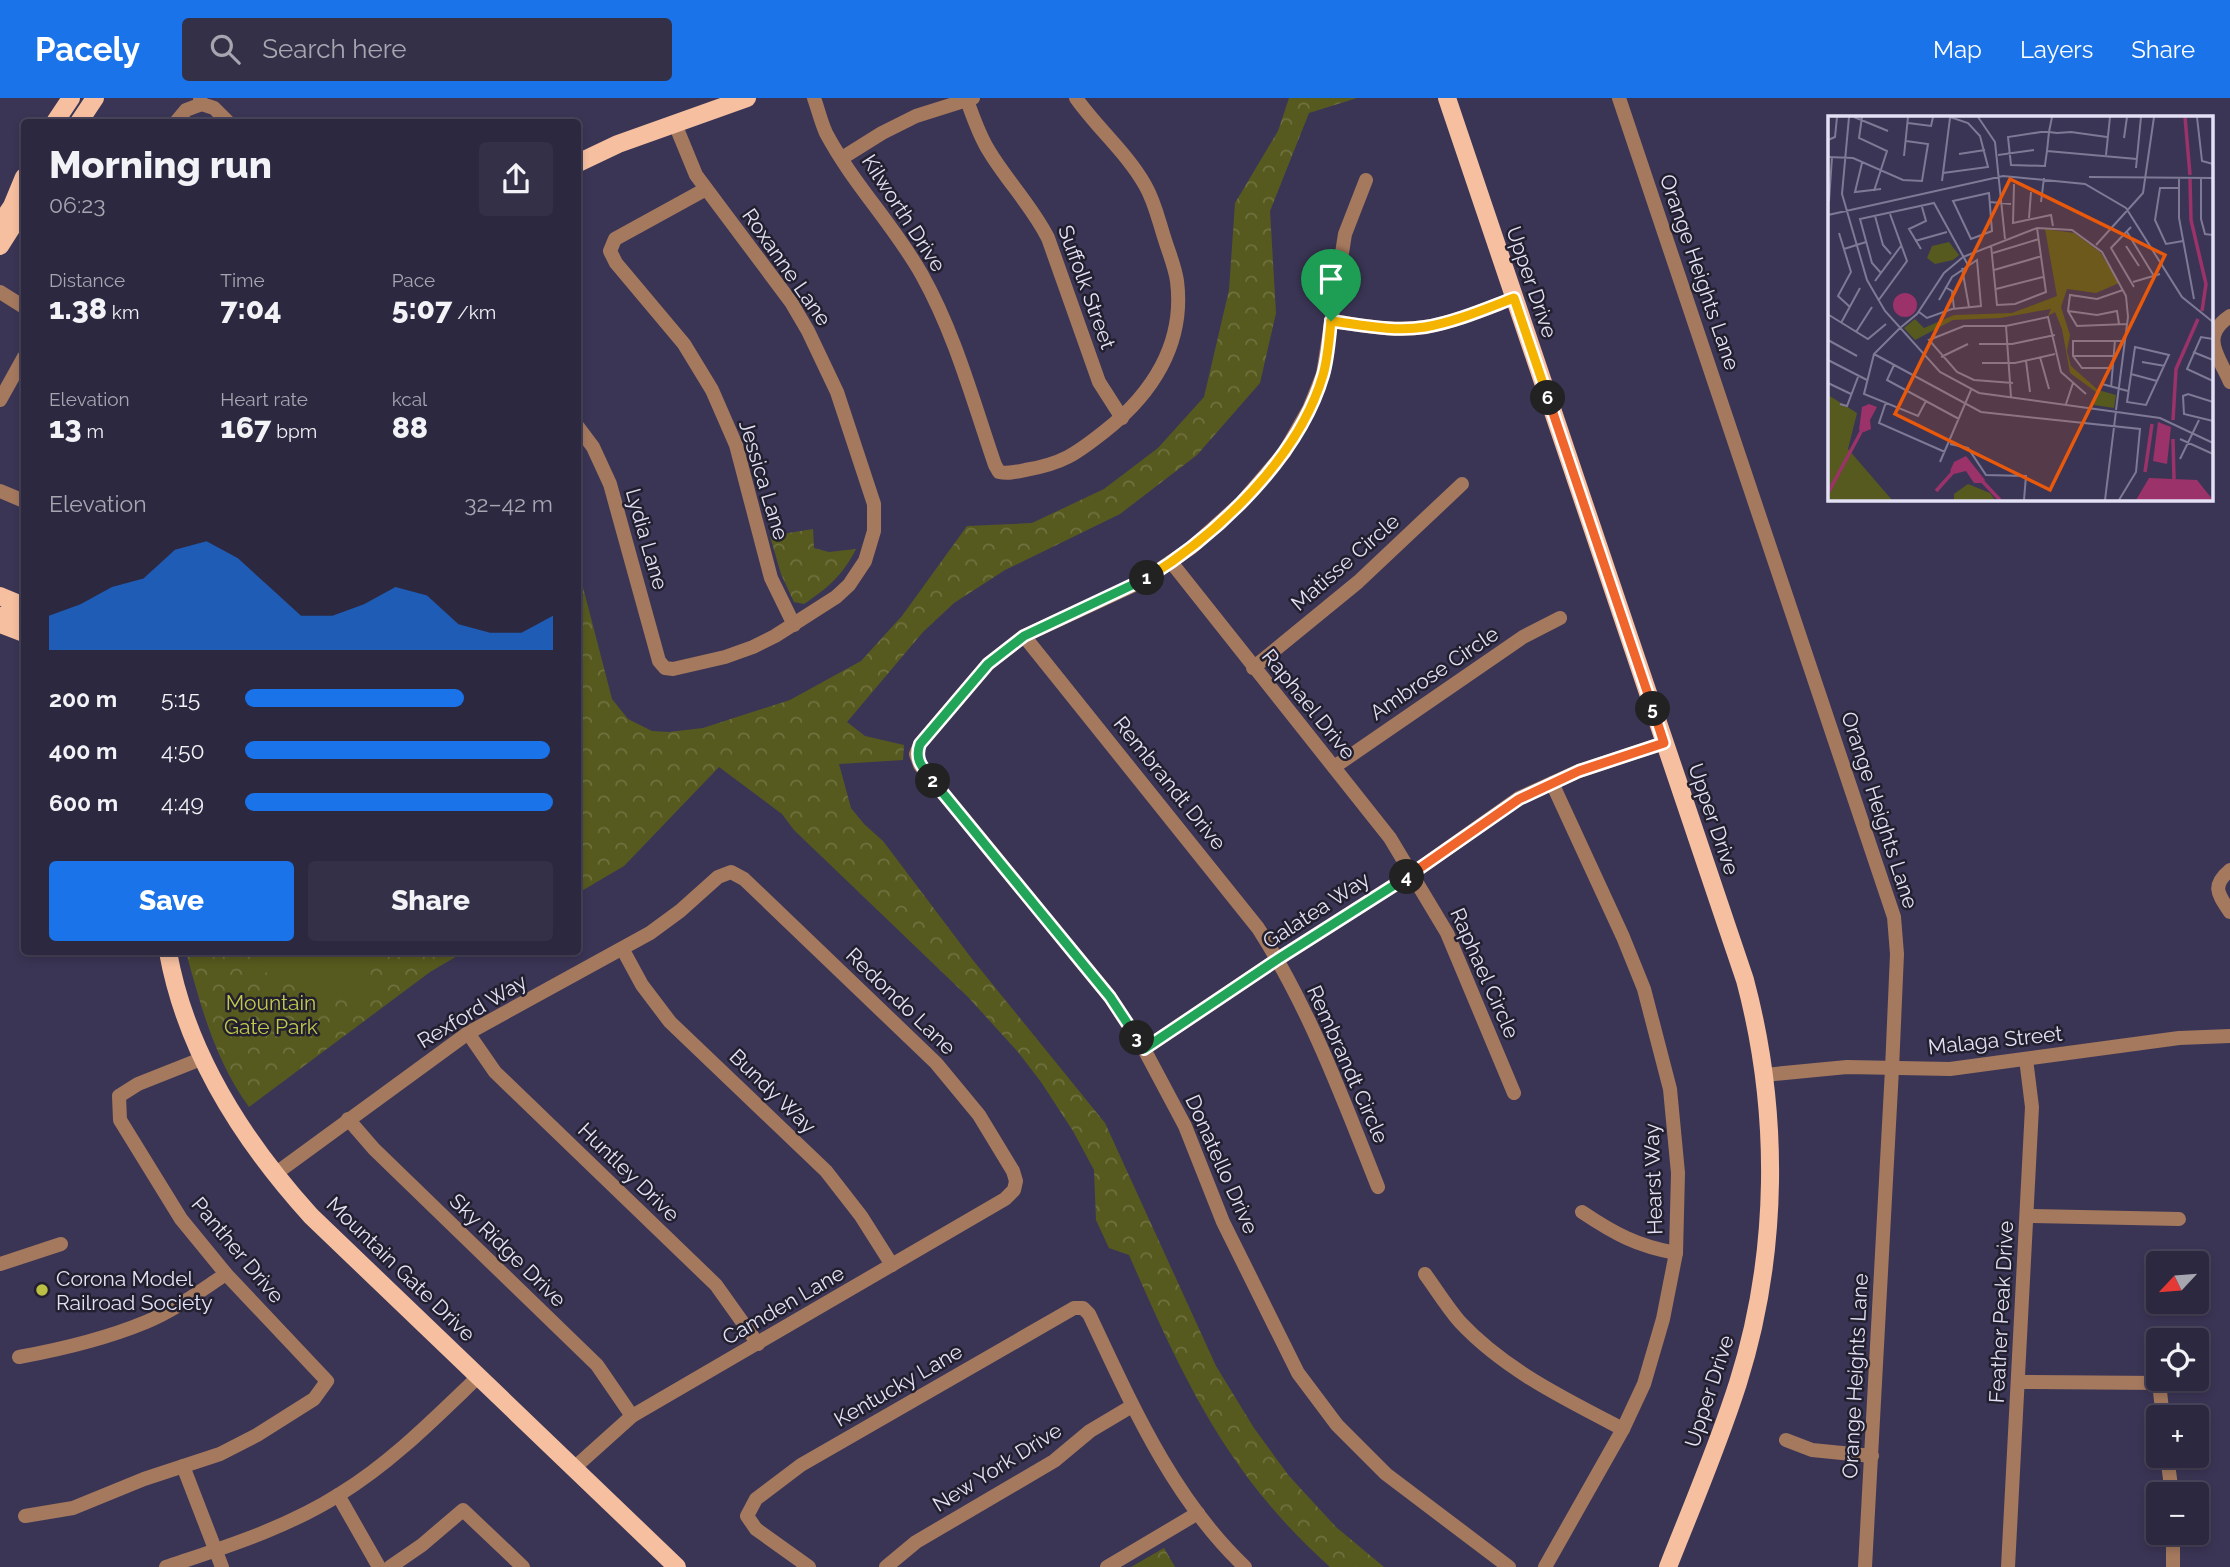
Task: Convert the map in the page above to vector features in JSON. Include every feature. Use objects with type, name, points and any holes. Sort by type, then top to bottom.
[{"type":"main road","points":[[57,119],[71,98]]},
{"type":"main road","points":[[81,119],[95,98]]},
{"type":"main road","points":[[581,162],[618,144],[747,98]]},
{"type":"main road","name":"Upper Drive","points":[[1447,98],[1745,980],[1759,1044],[1771,1149],[1769,1224],[1756,1315],[1738,1383],[1668,1567]]},
{"type":"main road","points":[[0,206],[21,174]]},
{"type":"main road","points":[[0,224],[12,206],[21,184]]},
{"type":"main road","points":[[0,246],[21,213]]},
{"type":"main road","points":[[0,596],[21,605]]},
{"type":"main road","points":[[21,615],[12,611],[6,614],[1,624],[21,631]]},
{"type":"main road","name":"Mountain Gate Drive","points":[[170,955],[185,1019],[201,1059],[238,1121],[275,1174],[311,1216],[677,1567]]},
{"type":"street","name":"Kilworth Drive","points":[[814,98],[825,132],[898,235],[923,277],[947,327],[999,472],[1051,466],[1064,460],[1122,418]]},
{"type":"street","points":[[1076,98],[1145,185],[1156,209],[1177,279],[1178,305],[1165,359],[1146,394],[1122,418]]},
{"type":"street","name":"Orange Heights Lane","points":[[1619,98],[1894,917],[1897,954],[1892,1069],[1865,1567]]},
{"type":"street","points":[[842,158],[916,116],[970,99]]},
{"type":"street","name":"Suffolk Street","points":[[970,99],[979,134],[989,152],[1039,220],[1048,238],[1099,382],[1122,418]]},
{"type":"street","points":[[178,119],[186,110],[201,101],[214,108],[225,119]]},
{"type":"street","name":"Roxanne Lane","points":[[675,124],[690,163],[705,189],[791,302],[827,366],[874,504],[874,531],[865,561],[849,585],[836,597],[794,625]]},
{"type":"street","points":[[1024,636],[1141,582],[1191,548],[1241,503],[1284,453],[1309,410],[1323,374],[1345,234],[1366,180]]},
{"type":"street","name":"Jessica Lane","points":[[705,189],[615,239],[610,251],[616,263],[684,344],[712,390],[736,445],[771,578],[794,625]]},
{"type":"street","points":[[0,292],[21,305]]},
{"type":"street","points":[[1331,321],[1390,329],[1423,327],[1455,320],[1514,298]]},
{"type":"street","points":[[2230,316],[2214,331],[2212,341],[2230,382]]},
{"type":"street","points":[[0,400],[21,362]]},
{"type":"street","name":"Lydia Lane","points":[[581,431],[593,447],[610,484],[659,661],[665,668],[673,669],[725,657],[753,647],[794,625]]},
{"type":"street","name":"Matisse Circle","points":[[1253,668],[1358,582],[1462,484]]},
{"type":"street","points":[[0,491],[21,500]]},
{"type":"street","name":"Raphael Drive","points":[[1171,562],[1390,838],[1413,873]]},
{"type":"street","name":"Ambrose Circle","points":[[1334,767],[1523,637],[1560,618]]},
{"type":"street","name":"Donatello Drive","points":[[1024,636],[988,664],[920,744],[916,754],[920,765],[1110,997],[1144,1049],[1185,1126],[1223,1222],[1298,1373],[1337,1425],[1386,1474],[1508,1567]]},
{"type":"street","name":"Rembrandt Drive","points":[[1024,636],[1204,858],[1258,928],[1278,959]]},
{"type":"street","name":"Galatea Way","points":[[1144,1049],[1413,873],[1519,799],[1579,771],[1664,743]]},
{"type":"street","name":"Hearst Way","points":[[1545,1567],[1623,1429],[1648,1371],[1663,1319],[1676,1253],[1678,1173],[1670,1089],[1644,989],[1552,783]]},
{"type":"street","points":[[2230,870],[2220,878],[2218,886],[2220,897],[2230,912]]},
{"type":"street","name":"Rexford Way","points":[[275,1174],[468,1033],[623,950],[680,911],[718,877],[731,872]]},
{"type":"street","name":"Redondo Lane","points":[[731,872],[744,879],[936,1063],[979,1115],[1006,1157],[1016,1181]]},
{"type":"street","name":"Raphael Circle","points":[[1413,873],[1447,933],[1514,1093]]},
{"type":"street","name":"Bundy Way","points":[[623,950],[642,985],[670,1022],[825,1171],[861,1216],[892,1265]]},
{"type":"street","name":"Rembrandt Circle","points":[[1278,959],[1326,1056],[1378,1187]]},
{"type":"street","name":"Huntley Drive","points":[[468,1033],[495,1072],[716,1285],[758,1344]]},
{"type":"street","name":"Malaga Street","points":[[1763,1075],[1847,1067],[1950,1069],[2179,1038],[2230,1036]]},
{"type":"street","name":"Panther Drive","points":[[183,1466],[220,1454],[257,1435],[314,1399],[327,1381],[226,1275],[181,1219],[120,1120],[119,1096],[138,1084],[201,1059]]},
{"type":"street","name":"Feather Peak Drive","points":[[2008,1567],[2032,1107],[2026,1059]]},
{"type":"street","name":"Sky Ridge Drive","points":[[348,1119],[374,1149],[597,1365],[632,1416]]},
{"type":"street","name":"Camden Lane","points":[[573,1469],[632,1416],[1004,1199],[1014,1190],[1016,1181]]},
{"type":"street","points":[[1582,1212],[1617,1235],[1652,1248],[1676,1253]]},
{"type":"street","points":[[2027,1216],[2179,1219]]},
{"type":"street","points":[[0,1264],[61,1244]]},
{"type":"street","points":[[1425,1274],[1460,1322],[1509,1365],[1554,1394],[1623,1429]]},
{"type":"street","points":[[19,1357],[72,1348],[146,1322],[175,1308],[226,1275]]},
{"type":"street","name":"Kentucky Lane","points":[[809,1567],[756,1529],[747,1516],[756,1499],[800,1465],[1073,1308],[1083,1308],[1089,1314],[1132,1406]]},
{"type":"street","points":[[166,1567],[277,1526],[338,1495],[383,1465],[479,1376]]},
{"type":"street","points":[[2018,1382],[2159,1383],[2161,1405]]},
{"type":"street","points":[[1132,1406],[1166,1466],[1198,1513],[1245,1567]]},
{"type":"street","name":"New York Drive","points":[[886,1567],[916,1542],[1054,1461],[1090,1431],[1132,1406]]},
{"type":"street","points":[[1786,1440],[1812,1450],[1872,1456]]},
{"type":"street","points":[[25,1516],[73,1508],[183,1466],[222,1567]]},
{"type":"street","points":[[338,1495],[379,1567]]},
{"type":"street","points":[[390,1567],[422,1545],[463,1510],[523,1567]]},
{"type":"street","points":[[1107,1567],[1198,1513]]},
{"type":"street","points":[[2172,1545],[2173,1567]]},
{"type":"green space","points":[[1289,98],[1357,98],[1309,113],[1270,211],[1276,313],[1260,383],[1197,455],[1120,514],[1005,570],[954,603],[923,632],[847,722],[865,736],[904,745],[903,760],[839,764],[851,808],[883,841],[972,959],[1105,1123],[1216,1366],[1254,1428],[1289,1476],[1336,1527],[1384,1567],[1330,1567],[1263,1497],[1235,1460],[1189,1384],[1129,1255],[1109,1248],[1096,1220],[1094,1170],[1073,1131],[1041,1082],[968,997],[794,830],[782,814],[719,767],[624,866],[581,891],[581,580],[612,699],[628,719],[652,731],[703,728],[790,700],[861,661],[902,616],[967,526],[1032,523],[1104,489],[1158,448],[1204,397],[1229,290],[1235,203],[1278,131]]},
{"type":"green space","points":[[813,529],[814,548],[829,552],[856,549],[834,580],[804,604],[794,602],[781,574],[770,536]]},
{"type":"green space","name":"Mountain Gate Park","points":[[187,955],[459,955],[430,972],[249,1107],[227,1071],[204,1013]]},
{"type":"green space","points":[[254,955],[371,955],[370,993],[334,993],[307,988],[273,977]]},
{"type":"green space","points":[[1164,1548],[1175,1567],[1131,1567]]},
{"type":"place","name":"Corona Model Railroad Society","points":[[42,1290]]},
{"type":"route","points":[[1514,298],[1664,743],[1579,771],[1519,799],[1413,873],[1144,1049],[1110,997],[920,765],[916,754],[920,744],[988,664],[1024,636],[1141,582],[1191,548],[1241,503],[1284,453],[1309,410],[1323,374],[1331,321],[1390,329],[1423,327],[1455,320],[1514,298]]}]
